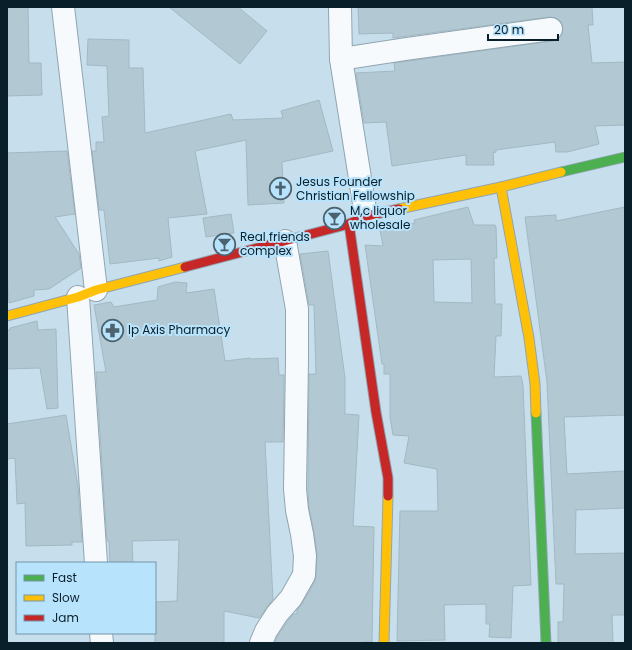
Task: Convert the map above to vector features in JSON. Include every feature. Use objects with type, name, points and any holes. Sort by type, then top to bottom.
[{"type":"street","points":[[63,7],[87,293],[96,562]]},
{"type":"street","points":[[340,7],[341,59],[376,412],[388,478],[384,643]]},
{"type":"street","points":[[341,59],[551,29]]},
{"type":"street","points":[[7,316],[87,293],[286,241],[357,220],[625,157]]},
{"type":"street","points":[[500,187],[530,338],[535,384],[546,643]]},
{"type":"street","points":[[261,643],[266,631],[277,614],[291,598],[304,575],[305,556],[295,489],[298,360],[297,309],[286,241]]},
{"type":"building","points":[[7,7],[28,7],[29,63],[41,63],[42,95],[7,96]]},
{"type":"building","points":[[169,7],[238,7],[267,31],[240,64]]},
{"type":"building","points":[[358,7],[592,7],[593,25],[588,25],[592,63],[625,62],[625,125],[595,126],[599,144],[567,152],[556,152],[555,142],[496,150],[496,152],[493,153],[494,165],[466,165],[466,155],[392,166],[386,122],[364,123],[356,73],[395,71],[394,63],[553,41],[558,39],[562,34],[563,27],[561,21],[556,18],[549,17],[393,38],[393,33],[359,34]]},
{"type":"building","points":[[88,39],[129,40],[129,68],[143,68],[145,133],[231,114],[233,120],[283,118],[281,111],[319,100],[333,151],[282,162],[284,203],[248,205],[246,140],[195,151],[207,214],[168,218],[172,257],[159,261],[159,258],[110,264],[104,210],[99,210],[92,151],[96,151],[96,142],[104,142],[102,117],[109,116],[107,66],[87,65]]},
{"type":"building","points":[[67,151],[75,214],[55,217],[79,254],[81,268],[49,289],[34,290],[34,296],[9,303],[7,268],[7,153]]},
{"type":"building","points":[[468,207],[474,225],[495,225],[496,227],[497,258],[494,258],[495,304],[502,304],[501,336],[496,336],[494,377],[521,376],[523,385],[531,585],[513,586],[511,638],[489,637],[490,624],[486,624],[486,604],[444,605],[445,640],[397,641],[400,511],[438,511],[437,469],[404,463],[409,436],[393,435],[390,417],[390,374],[384,374],[384,364],[382,364],[365,245],[383,246],[380,230],[415,223],[414,220]],"holes":[[[471,259],[472,303],[434,302],[433,260]]]},
{"type":"building","points":[[625,207],[625,415],[564,417],[567,474],[625,471],[625,508],[576,510],[575,554],[625,553],[625,615],[612,615],[613,643],[558,643],[558,622],[563,622],[564,584],[556,584],[547,382],[525,217],[556,215],[556,221]]},
{"type":"building","points":[[231,214],[234,233],[206,237],[203,218]]},
{"type":"building","points":[[328,251],[345,378],[345,414],[359,415],[353,526],[374,527],[372,642],[275,643],[277,637],[287,622],[294,614],[297,614],[297,610],[315,581],[316,576],[317,554],[309,508],[308,488],[309,374],[316,374],[314,305],[309,305],[300,254]]},
{"type":"building","points":[[175,282],[187,283],[186,293],[214,289],[225,361],[250,358],[278,358],[279,375],[284,375],[283,442],[265,442],[273,599],[259,618],[224,611],[224,643],[155,643],[156,602],[177,601],[179,540],[132,541],[133,562],[110,562],[109,541],[107,541],[96,372],[106,372],[94,305],[111,302],[114,307],[157,300],[158,287]]},
{"type":"building","points":[[37,321],[38,330],[56,329],[58,408],[47,409],[40,368],[7,369],[7,330]]},
{"type":"building","points":[[66,415],[78,487],[82,542],[72,542],[72,545],[26,546],[25,503],[17,504],[15,458],[7,459],[7,424]]},
{"type":"traffic: fast","points":[[561,172],[625,157]]},
{"type":"traffic: fast","points":[[536,413],[546,643]]},
{"type":"traffic: slow","points":[[399,209],[501,187],[561,172]]},
{"type":"traffic: slow","points":[[501,187],[529,338],[535,384],[536,413]]},
{"type":"traffic: slow","points":[[7,316],[78,297],[96,290],[185,267]]},
{"type":"traffic: slow","points":[[384,643],[388,496]]},
{"type":"traffic: jam","points":[[185,267],[349,224],[366,216],[399,209]]},
{"type":"traffic: jam","points":[[349,224],[376,412],[388,478],[388,496]]},
{"type":"place","name":"Jesus Founder Christian Fellowship","points":[[280,189]]},
{"type":"place","name":"M,c liquor wholesale","points":[[334,218]]},
{"type":"place","name":"Real friends complex","points":[[224,244]]},
{"type":"place","name":"Ip Axis Pharmacy","points":[[112,330]]}]
